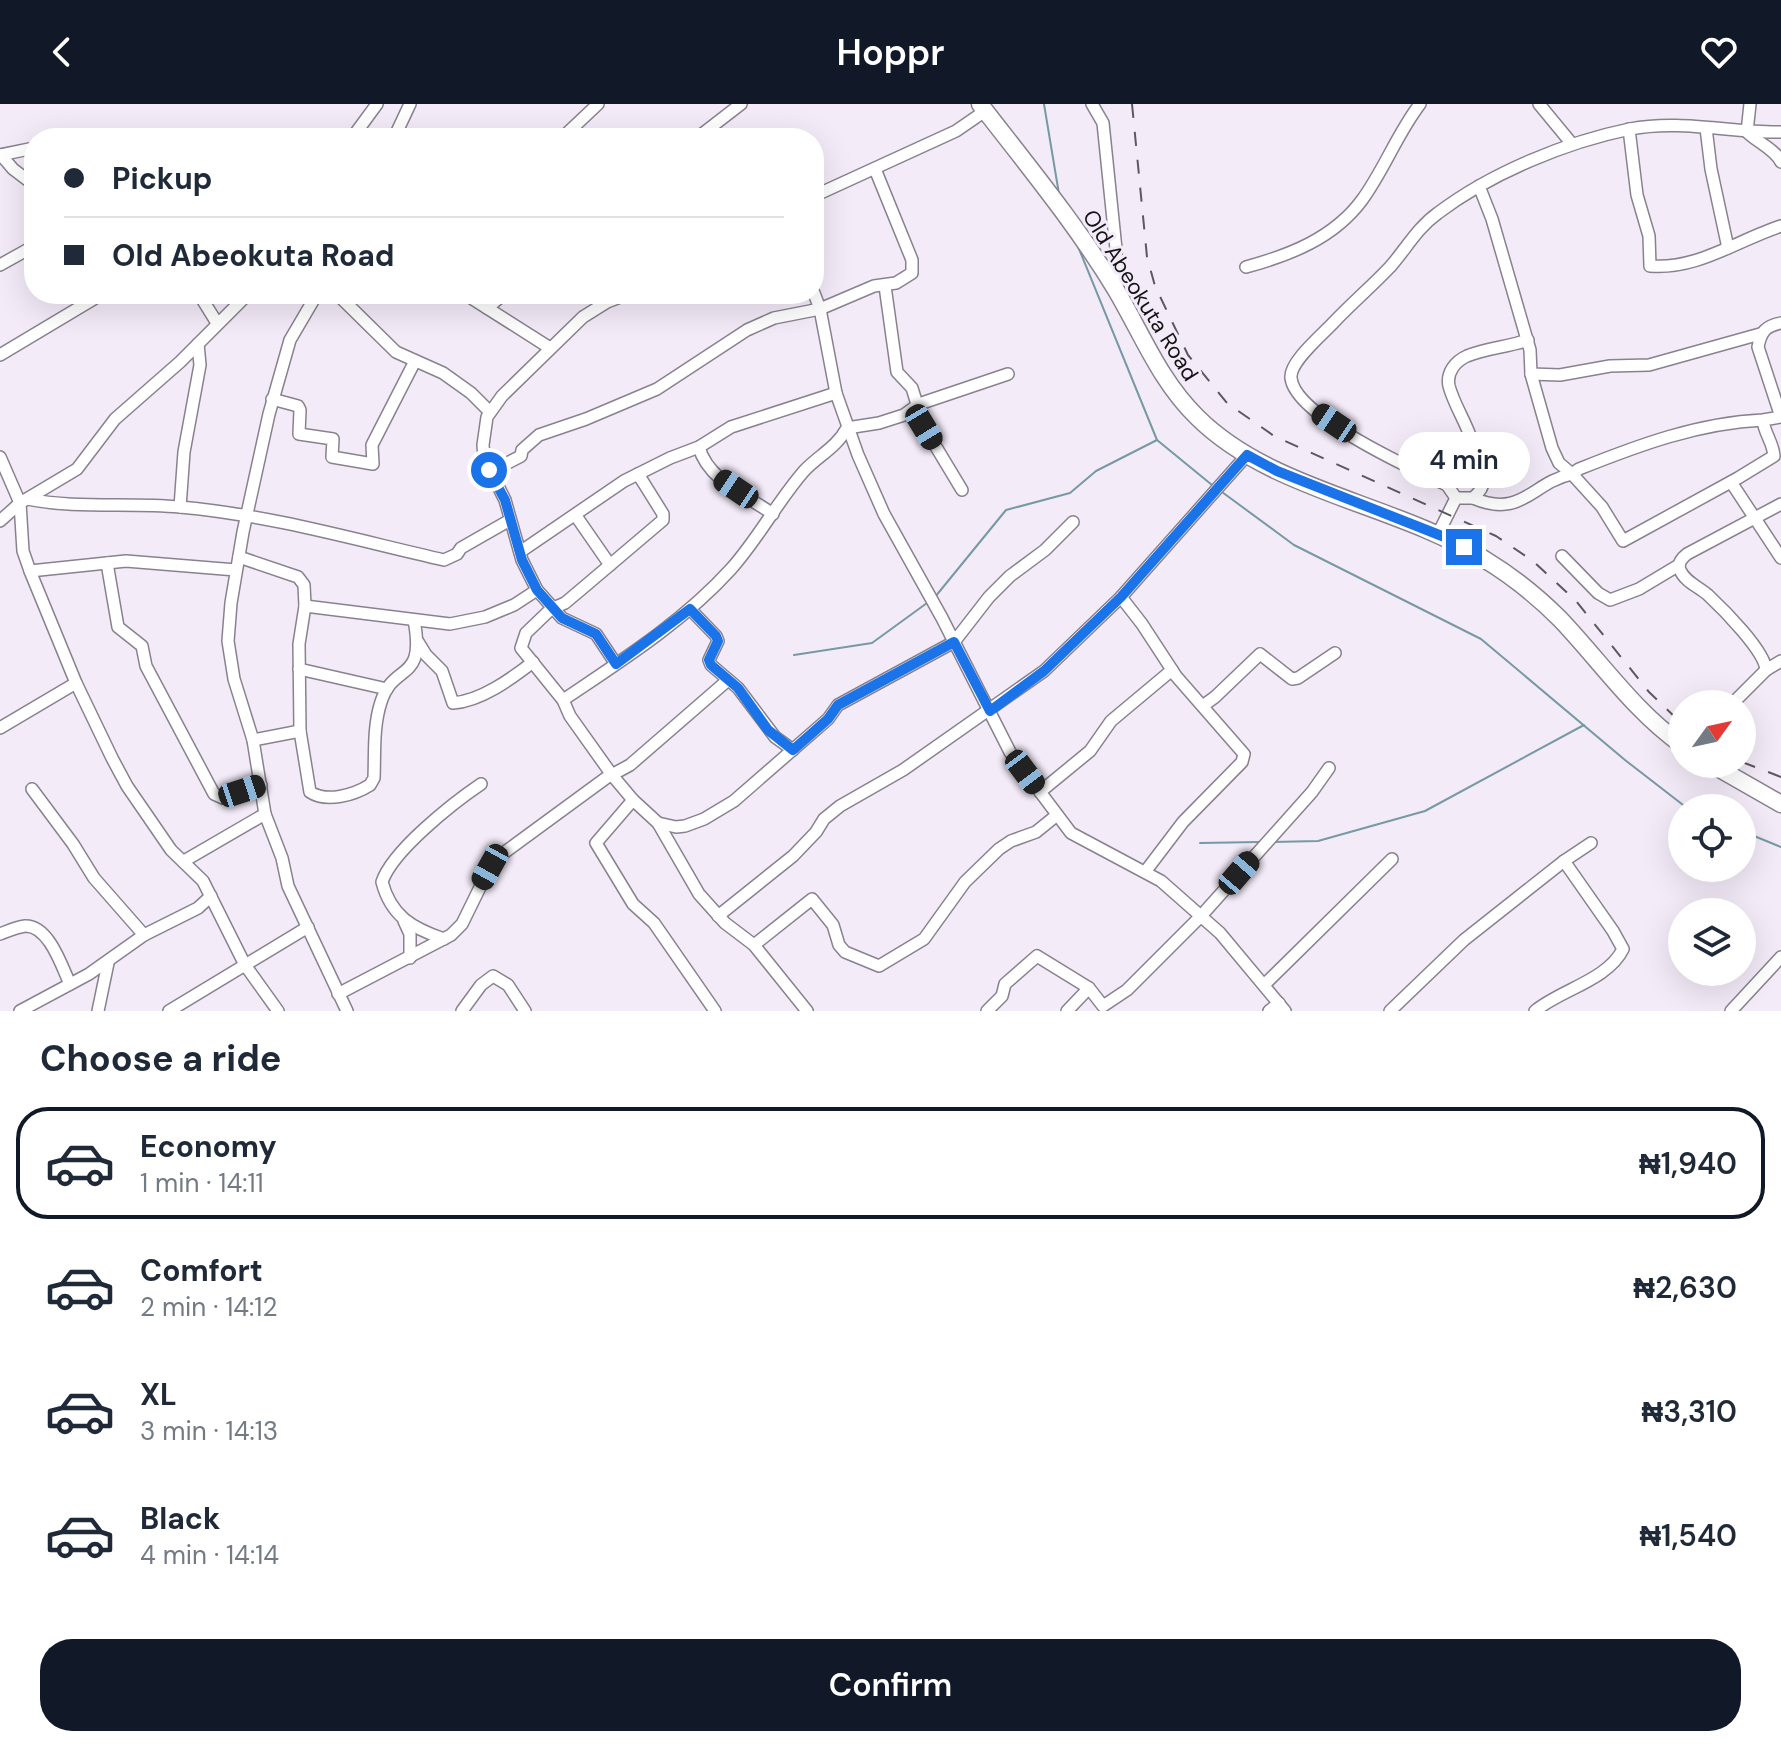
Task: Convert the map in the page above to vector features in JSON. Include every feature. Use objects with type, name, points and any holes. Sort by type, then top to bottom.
[{"type":"highway","name":"Old Abeokuta Road","points":[[982,107],[1072,222],[1117,291],[1159,369],[1177,396],[1199,419],[1247,455],[1277,471],[1438,534],[1482,557],[1536,596],[1647,716],[1668,733]]},
{"type":"highway","points":[[1736,778],[1781,804]]},
{"type":"street","points":[[359,128],[377,104]]},
{"type":"street","points":[[399,128],[410,104]]},
{"type":"street","points":[[573,128],[598,104]]},
{"type":"street","points":[[710,128],[741,104]]},
{"type":"street","points":[[1092,104],[1103,123],[1116,249],[1117,291]]},
{"type":"street","points":[[1246,267],[1291,254],[1341,223],[1363,199],[1420,104]]},
{"type":"street","points":[[1539,104],[1572,144]]},
{"type":"street","points":[[1747,132],[1750,104]]},
{"type":"street","points":[[824,192],[956,131],[982,107]]},
{"type":"street","points":[[1456,498],[1447,485],[1357,440],[1310,407],[1291,381],[1291,369],[1338,317],[1391,266],[1409,240],[1436,214],[1479,186],[1572,144],[1629,129],[1684,125],[1747,132],[1781,132]]},
{"type":"street","points":[[1706,128],[1711,169],[1728,248]]},
{"type":"street","points":[[1629,129],[1637,195],[1649,236],[1650,266],[1668,267],[1728,248],[1781,226]]},
{"type":"street","points":[[1747,132],[1760,145],[1774,151],[1781,162]]},
{"type":"street","points":[[24,150],[1,155],[24,177]]},
{"type":"street","points":[[490,472],[521,456],[522,450],[539,435],[657,389],[747,330],[774,318],[820,309],[874,286],[906,279],[913,268],[875,169]]},
{"type":"street","points":[[1479,186],[1528,340],[1531,374],[1552,448],[1559,463],[1602,507],[1623,541],[1774,456],[1763,420]]},
{"type":"street","points":[[0,265],[6,257]]},
{"type":"street","points":[[885,286],[897,372],[912,388],[924,427],[962,490]]},
{"type":"street","points":[[0,355],[85,304]]},
{"type":"street","points":[[205,304],[217,323]]},
{"type":"street","points":[[0,521],[24,501],[77,469],[115,419],[237,304]]},
{"type":"street","points":[[311,304],[290,340],[272,399],[246,516],[228,641],[234,679],[253,740],[265,814],[282,858],[288,886],[347,1011]]},
{"type":"street","points":[[347,304],[396,352],[456,382],[490,412]]},
{"type":"street","points":[[481,304],[550,348]]},
{"type":"street","points":[[487,308],[492,304]]},
{"type":"street","points":[[604,304],[583,317],[502,396],[490,412],[483,445],[484,458],[505,500],[520,552],[537,590],[551,609],[573,624],[596,634],[616,664]]},
{"type":"street","points":[[818,304],[836,393],[847,428],[884,514],[1010,752],[1071,833],[1161,881],[1220,933],[1264,985],[1278,1008]]},
{"type":"street","points":[[1531,374],[1560,375],[1610,366],[1649,365],[1760,334],[1769,326],[1781,323]]},
{"type":"street","points":[[1456,498],[1473,498],[1500,506],[1532,495],[1579,469],[1668,435],[1729,421],[1781,417],[1758,347],[1760,334]]},
{"type":"street","points":[[1473,498],[1481,491],[1484,482],[1482,470],[1475,462],[1473,441],[1449,385],[1450,374],[1458,361],[1466,357],[1528,340]]},
{"type":"street","points":[[180,507],[184,452],[200,365],[198,344]]},
{"type":"street","points":[[272,399],[298,406],[299,434],[333,439],[332,457],[373,464],[372,445],[415,361]]},
{"type":"street","points":[[847,428],[879,423],[911,412],[919,404],[1008,374]]},
{"type":"street","points":[[520,552],[624,481],[699,447],[731,427],[836,393]]},
{"type":"street","points":[[563,700],[690,609],[732,567],[804,471],[842,437],[847,428]]},
{"type":"street","points":[[699,447],[706,466],[773,514]]},
{"type":"street","points":[[718,916],[793,856],[824,819],[840,806],[903,770],[1044,671],[1121,597],[1247,455]]},
{"type":"street","points":[[0,457],[24,501],[23,551],[30,571],[76,683],[127,786],[171,850],[203,881],[245,965],[278,1011]]},
{"type":"street","points":[[1447,485],[1475,462]]},
{"type":"street","points":[[638,474],[664,518],[565,603],[551,609],[526,633],[521,648],[563,700],[570,716],[612,775],[658,823],[699,894],[718,916],[754,945],[807,1011]]},
{"type":"street","points":[[1731,482],[1781,558]]},
{"type":"street","points":[[1438,534],[1456,498]]},
{"type":"street","points":[[24,501],[180,507],[246,516],[444,560],[510,520]]},
{"type":"street","points":[[1562,556],[1598,593],[1610,600],[1639,589],[1679,565],[1687,554],[1781,504]]},
{"type":"street","points":[[576,516],[610,565]]},
{"type":"street","points":[[658,823],[676,827],[704,819],[745,794],[828,719],[838,705],[954,642],[989,597],[1073,522]]},
{"type":"street","points":[[30,571],[107,563],[238,564],[300,578],[304,585],[305,606],[299,644],[300,731],[312,794],[344,796],[360,792],[370,785],[374,778],[377,716],[387,689],[416,659],[418,642],[414,620]]},
{"type":"street","points":[[107,563],[118,627],[142,646],[146,666],[214,794],[223,798],[261,785]]},
{"type":"street","points":[[1679,565],[1684,576],[1711,598],[1772,665],[1746,690]]},
{"type":"street","points":[[305,606],[450,624],[485,617],[514,605],[537,590]]},
{"type":"street","points":[[1121,597],[1172,670],[1244,754],[1242,762],[1183,822],[1145,872]]},
{"type":"street","points":[[690,609],[718,641],[709,660],[738,688],[768,730],[793,750]]},
{"type":"street","points":[[418,642],[442,671],[453,703],[488,691],[533,662]]},
{"type":"street","points":[[1204,705],[1260,654],[1292,679],[1335,653]]},
{"type":"street","points":[[299,669],[387,689]]},
{"type":"street","points":[[1040,792],[1090,751],[1111,721],[1172,670]]},
{"type":"street","points":[[338,994],[444,939],[462,924],[490,867],[505,852],[630,765],[728,680]]},
{"type":"street","points":[[0,728],[76,683]]},
{"type":"street","points":[[253,740],[300,731]]},
{"type":"street","points":[[987,1011],[1002,996],[1005,984],[1037,956],[1089,988],[1103,1006],[1127,990],[1201,916],[1312,792],[1329,768]]},
{"type":"street","points":[[410,958],[410,934],[384,890],[382,882],[386,871],[419,835],[481,784]]},
{"type":"street","points":[[32,789],[94,878],[144,935]]},
{"type":"street","points":[[633,800],[596,843],[633,904],[654,923],[715,1011]]},
{"type":"street","points":[[184,861],[265,814]]},
{"type":"street","points":[[754,945],[812,899],[833,925],[839,945],[845,952],[879,966],[924,939],[965,882],[999,849],[1036,832],[1057,815]]},
{"type":"street","points":[[1390,1011],[1464,940],[1591,843]]},
{"type":"street","points":[[1264,985],[1392,859]]},
{"type":"street","points":[[1535,1011],[1595,976],[1623,949],[1564,861]]},
{"type":"street","points":[[20,1011],[108,963],[144,935],[198,908],[211,896]]},
{"type":"street","points":[[403,921],[444,939]]},
{"type":"street","points":[[0,934],[22,926],[35,928],[51,945],[70,984]]},
{"type":"street","points":[[169,1011],[308,927]]},
{"type":"street","points":[[1731,1011],[1781,957]]},
{"type":"street","points":[[98,1011],[108,963]]},
{"type":"street","points":[[462,1011],[481,985],[493,976],[508,985],[525,1011]]},
{"type":"street","points":[[1067,1011],[1089,988]]},
{"type":"waterway","points":[[1044,104],[1059,194]]},
{"type":"waterway","points":[[1077,244],[1157,440],[1212,485]]},
{"type":"waterway","points":[[935,597],[1006,510],[1070,493],[1096,471],[1157,440]]},
{"type":"waterway","points":[[1222,492],[1294,545],[1481,639],[1669,794]]},
{"type":"waterway","points":[[794,655],[872,643],[927,603]]},
{"type":"waterway","points":[[1273,842],[1318,841],[1425,811],[1584,725]]},
{"type":"waterway","points":[[1756,837],[1781,847]]},
{"type":"waterway","points":[[1200,843],[1259,842]]},
{"type":"railway","points":[[1132,104],[1147,257],[1155,286],[1188,355],[1227,403],[1274,436],[1496,536],[1533,561],[1576,601],[1649,692],[1668,710]]},
{"type":"railway","points":[[1756,767],[1781,777]]},
{"type":"route","points":[[489,470],[505,500],[522,560],[551,609],[573,624],[591,629],[616,664],[690,609],[718,641],[709,660],[711,665],[738,688],[768,730],[793,750],[828,719],[838,705],[954,642],[990,711],[1044,671],[1121,597],[1247,455],[1277,471],[1464,547]]}]
